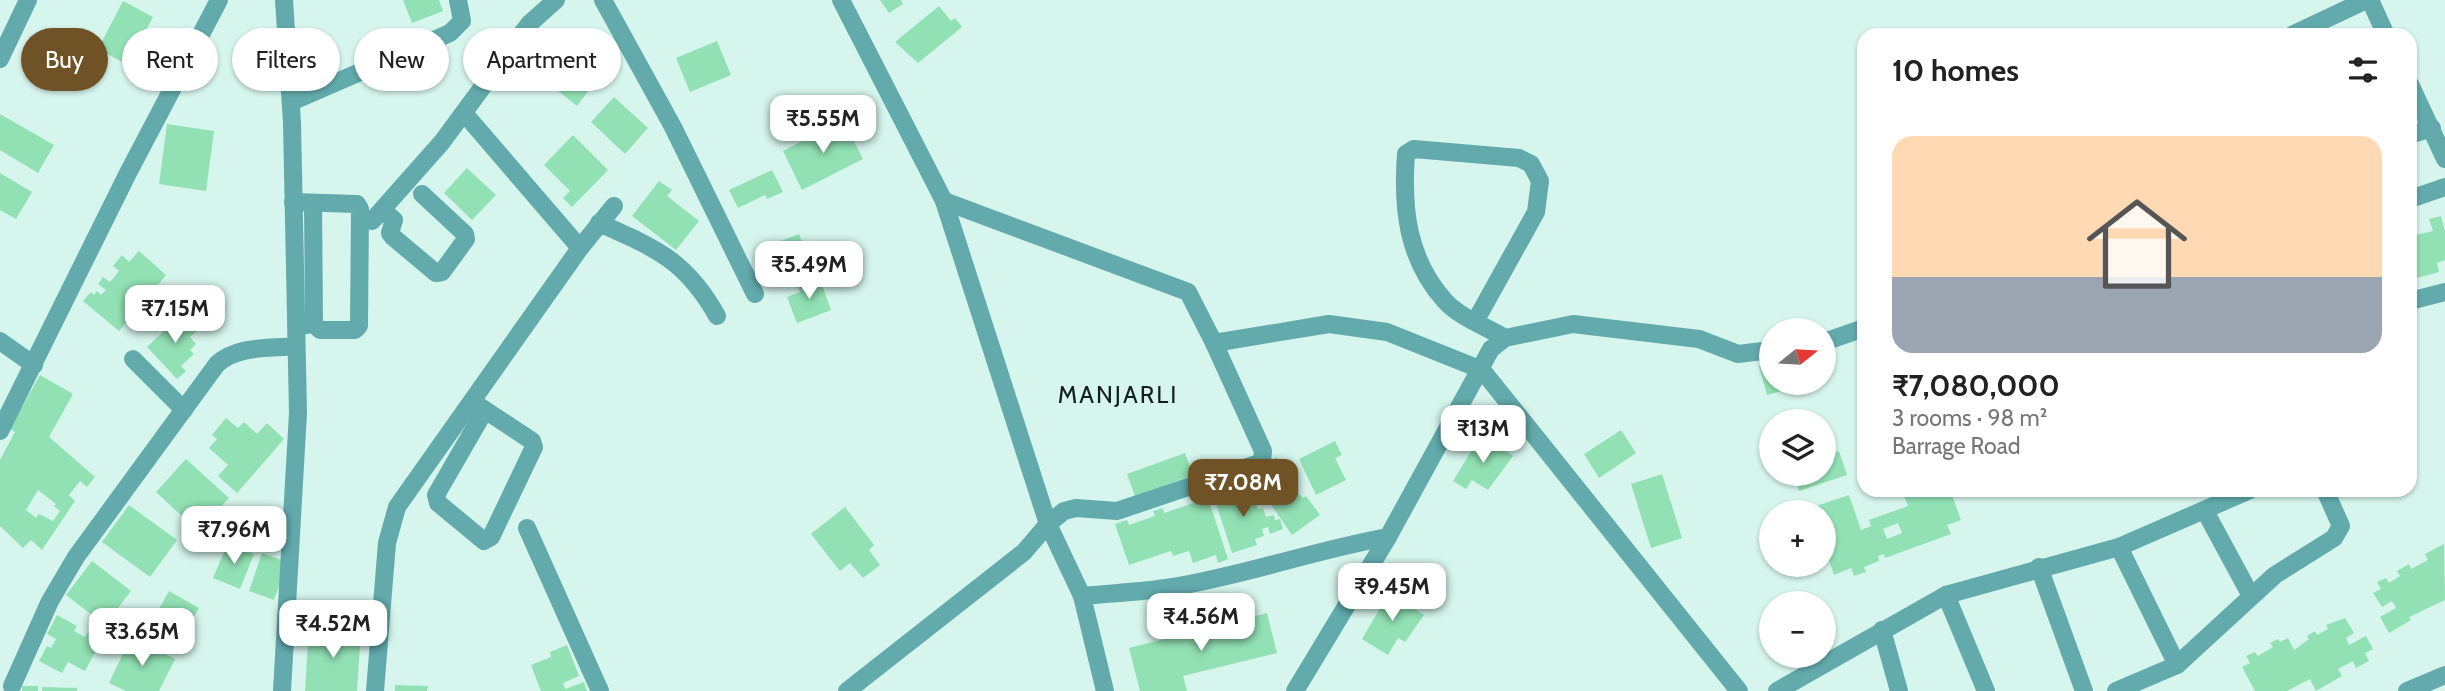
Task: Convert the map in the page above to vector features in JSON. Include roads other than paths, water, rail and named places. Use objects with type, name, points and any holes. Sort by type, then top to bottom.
[{"type":"street","points":[[0,59],[28,0]]},
{"type":"street","points":[[0,431],[128,173],[219,0]]},
{"type":"street","points":[[284,0],[295,266],[305,325]]},
{"type":"street","points":[[290,102],[450,33],[462,21],[458,0]]},
{"type":"street","points":[[422,194],[465,234],[466,239],[442,272],[436,273],[393,237],[390,233],[394,220],[377,215],[464,113],[529,24],[555,0]]},
{"type":"street","points":[[603,0],[673,127],[755,294]]},
{"type":"street","points":[[841,0],[944,201],[1048,524],[1082,596],[1105,691]]},
{"type":"street","points":[[2307,28],[2368,0],[2382,28]]},
{"type":"street","points":[[2417,98],[2445,159]]},
{"type":"street","points":[[464,113],[580,248]]},
{"type":"street","points":[[2417,133],[2432,128]]},
{"type":"street","points":[[1476,320],[1536,212],[1540,181],[1531,164],[1519,159],[1414,149],[1406,154],[1403,193],[1408,230],[1416,259],[1446,303],[1505,338]]},
{"type":"street","points":[[2417,197],[2445,187]]},
{"type":"street","points":[[848,691],[1024,552],[1048,524],[1064,511],[1076,508],[1117,511],[1262,462],[1263,451],[1214,342],[1188,292],[944,201]]},
{"type":"street","points":[[293,202],[357,204],[360,209],[359,326],[355,330],[320,330],[305,325]]},
{"type":"street","points":[[282,691],[298,413],[296,346],[305,325],[314,266],[313,203]]},
{"type":"street","points":[[375,691],[387,543],[397,507],[479,406],[580,248],[614,206]]},
{"type":"street","points":[[599,223],[654,247],[686,270],[717,316]]},
{"type":"street","points":[[295,266],[314,266]]},
{"type":"street","points":[[2417,299],[2445,292]]},
{"type":"street","points":[[1214,342],[1329,324],[1387,332],[1482,370],[1739,691]]},
{"type":"street","points":[[1295,691],[1388,537],[1482,370],[1490,349],[1505,338],[1573,324],[1699,340],[1738,354],[1759,351]]},
{"type":"street","points":[[1836,338],[1857,330]]},
{"type":"street","points":[[0,341],[34,365]]},
{"type":"street","points":[[12,687],[50,601],[76,557],[228,354],[296,346]]},
{"type":"street","points":[[133,359],[184,410]]},
{"type":"street","points":[[479,406],[532,441],[534,447],[491,537],[484,541],[438,503],[436,495],[479,406]]},
{"type":"street","points":[[1777,691],[1947,595],[2039,567],[2119,547],[2235,497]]},
{"type":"street","points":[[2116,691],[2177,665],[2276,575],[2334,538],[2341,526],[2328,497]]},
{"type":"street","points":[[2205,511],[2251,596]]},
{"type":"street","points":[[527,528],[600,691]]},
{"type":"street","points":[[1082,596],[1173,587],[1278,564],[1332,547],[1388,537]]},
{"type":"street","points":[[2119,547],[2177,665]]},
{"type":"street","points":[[2039,567],[2084,691]]},
{"type":"street","points":[[1947,595],[1986,691]]},
{"type":"street","points":[[1882,630],[1899,691]]},
{"type":"street","points":[[2407,691],[2445,675]]},
{"type":"district","name":"MANJARLI","points":[[1118,394]]}]
